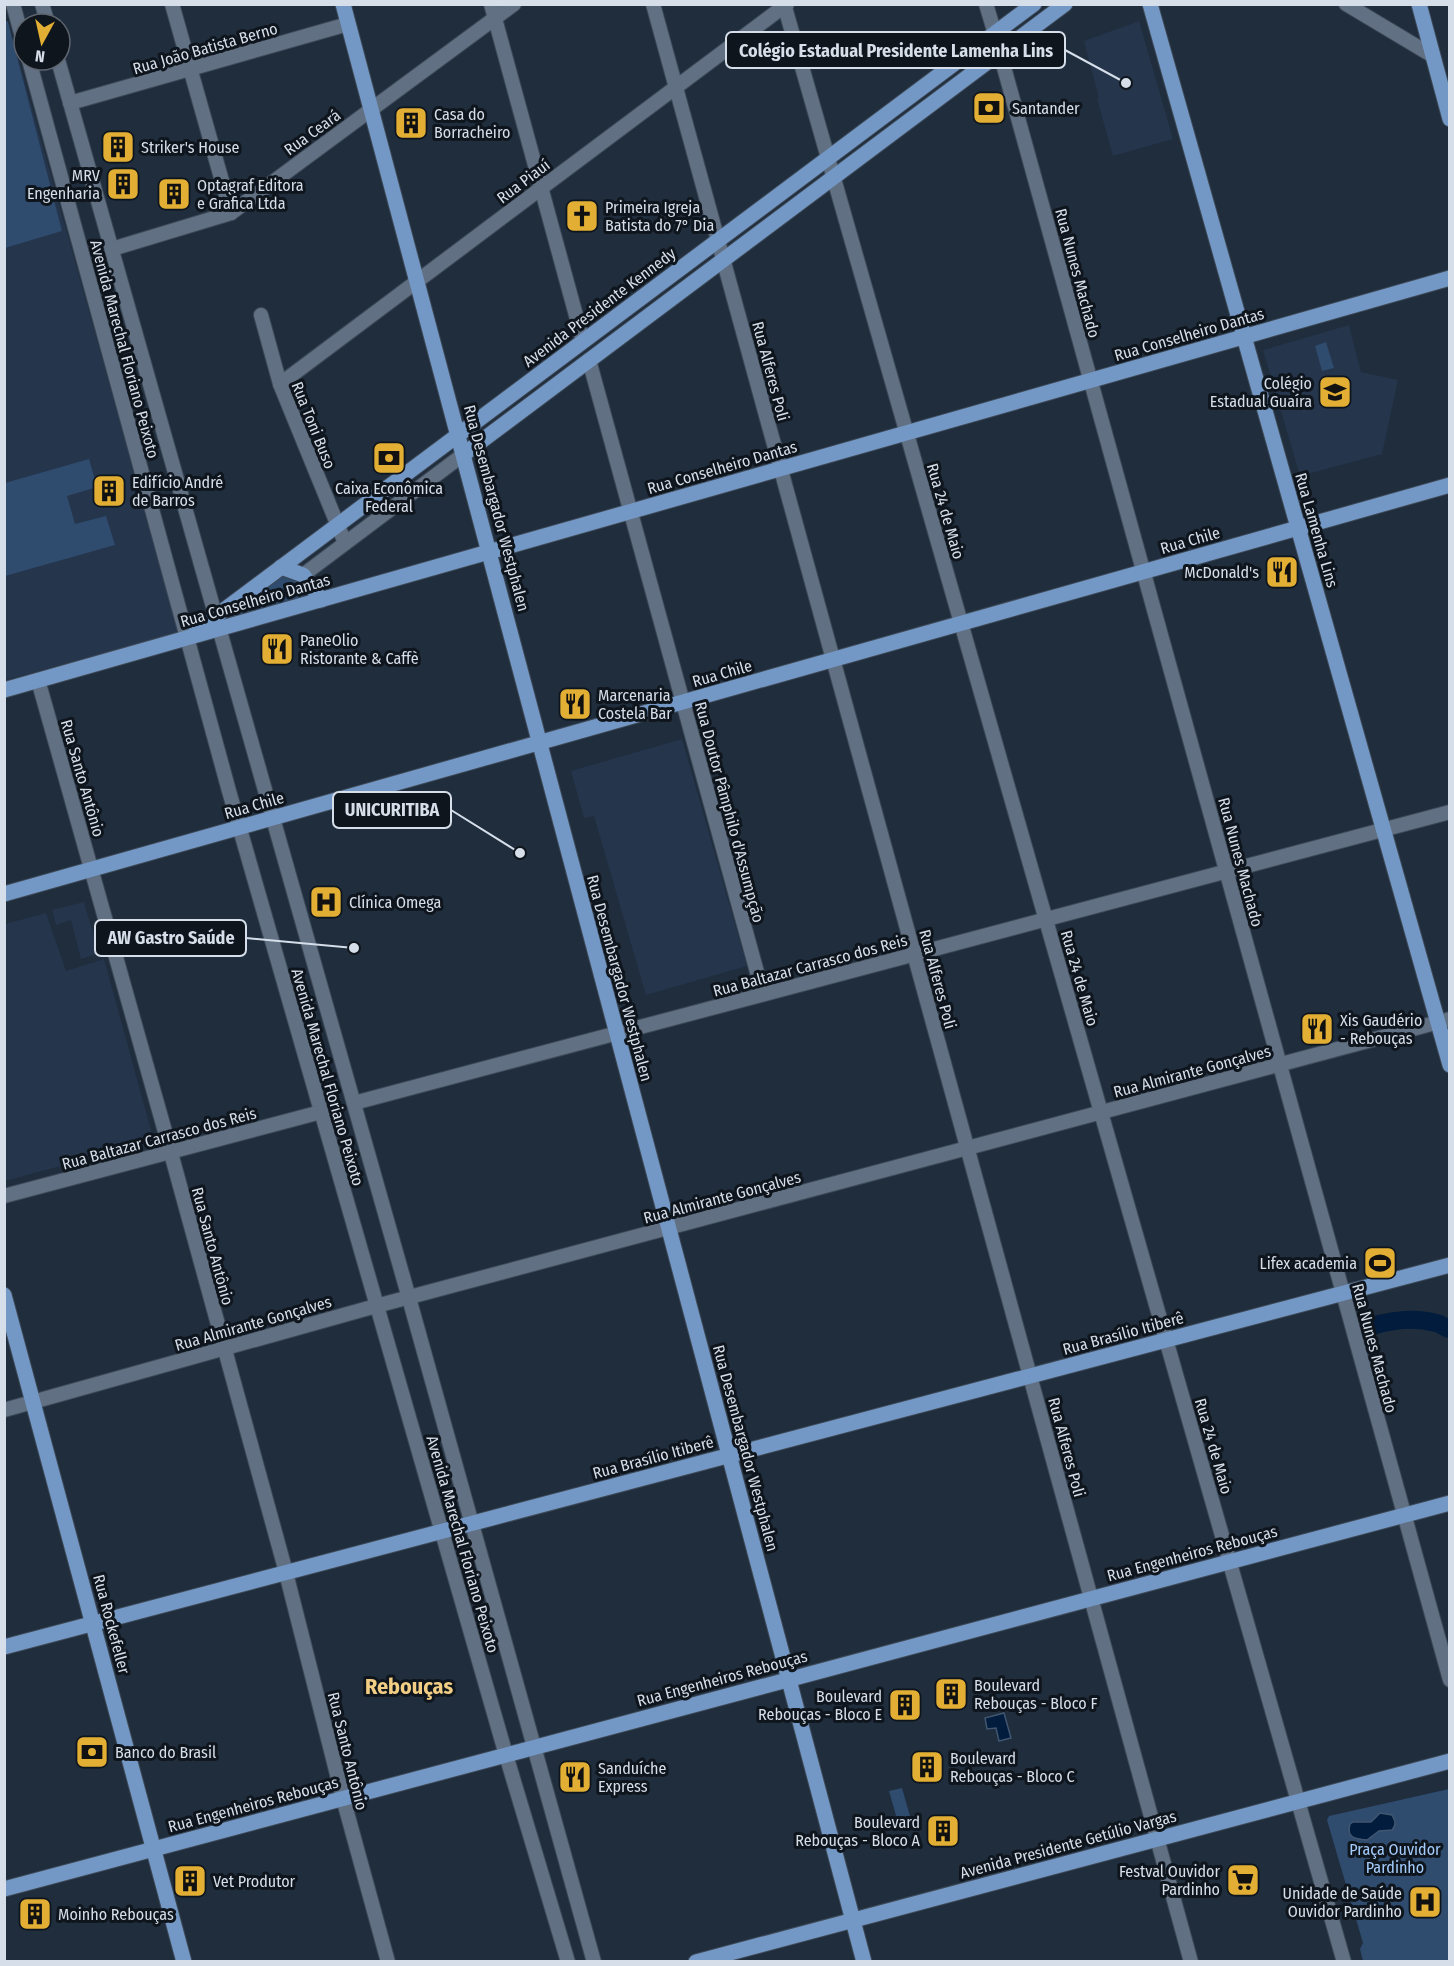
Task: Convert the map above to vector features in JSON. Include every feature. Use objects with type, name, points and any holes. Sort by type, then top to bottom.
[{"type":"main road","name":"Rua Desembargador Westphalen","points":[[343,4],[864,1962]]},
{"type":"main road","name":"Avenida Presidente Kennedy","points":[[218,622],[281,567],[336,525],[1035,4]]},
{"type":"main road","points":[[464,454],[1065,4]]},
{"type":"main road","name":"Rua Lamenha Lins","points":[[1150,4],[1383,829],[1443,1021],[1449,1065]]},
{"type":"main road","points":[[1419,4],[1449,119]]},
{"type":"main road","points":[[884,117],[887,138]]},
{"type":"main road","name":"Rua Conselheiro Dantas","points":[[4,690],[186,638],[218,622],[321,600],[1449,278]]},
{"type":"main road","points":[[657,286],[666,303]]},
{"type":"main road","points":[[538,375],[550,390]]},
{"type":"main road","name":"Rua Chile","points":[[4,894],[1449,485]]},
{"type":"main road","points":[[281,567],[303,575],[321,600]]},
{"type":"main road","name":"Rua Brasílio Itiberê","points":[[4,1647],[1449,1265]]},
{"type":"main road","name":"Rua Rockefeller","points":[[4,1295],[184,1962]]},
{"type":"main road","name":"Rua Engenheiros Rebouças","points":[[4,1888],[1449,1503]]},
{"type":"main road","name":"Avenida Presidente Getúlio Vargas","points":[[696,1962],[1449,1761]]},
{"type":"street","points":[[172,4],[231,213]]},
{"type":"street","points":[[491,4],[584,341]]},
{"type":"street","name":"Rua Ceará","points":[[112,249],[231,213],[514,4]]},
{"type":"street","name":"Rua Alferes Poli","points":[[653,4],[1191,1962]]},
{"type":"street","points":[[986,4],[995,34]]},
{"type":"street","points":[[1346,4],[1433,56]]},
{"type":"street","name":"Rua Piauí","points":[[280,384],[785,5]]},
{"type":"street","name":"Rua 24 de Maio","points":[[785,5],[1344,1962]]},
{"type":"street","name":"Rua João Batista Berno","points":[[70,103],[348,24]]},
{"type":"street","name":"Rua Nunes Machado","points":[[1000,53],[1449,1680]]},
{"type":"street","name":"Avenida Marechal Floriano Peixoto","points":[[32,72],[186,638],[376,1306],[568,1962]]},
{"type":"street","name":"Avenida Marechal Floriano Peixoto","points":[[61,72],[409,1298],[594,1962]]},
{"type":"street","name":"Rua Toni Buso","points":[[261,315],[280,384],[345,543]]},
{"type":"street","name":"Rua Doutor Pâmphilo d'Assumpção","points":[[589,360],[763,994]]},
{"type":"street","points":[[303,575],[464,454]]},
{"type":"street","name":"Rua Santo Antônio","points":[[38,680],[286,1572],[343,1798],[388,1962]]},
{"type":"street","name":"Rua Baltazar Carrasco dos Reis","points":[[354,1103],[1449,812]]},
{"type":"street","name":"Rua Almirante Gonçalves","points":[[4,1410],[376,1306],[1443,1021]]},
{"type":"street","name":"Rua Baltazar Carrasco dos Reis","points":[[4,1196],[321,1112]]},
{"type":"shaded area","points":[[5,20],[8,22],[12,36],[12,72],[22,72],[179,633],[5,680]]},
{"type":"shaded area","points":[[1139,21],[1173,139],[1113,156],[1084,41]]},
{"type":"shaded area","name":"Colégio Estadual Guaíra","points":[[1349,325],[1361,372],[1398,380],[1382,454],[1300,476],[1263,350]]},
{"type":"shaded area","points":[[682,739],[747,966],[646,995],[594,816],[584,818],[571,771]]},
{"type":"shaded area","points":[[84,902],[99,953],[81,959],[71,920],[56,925],[52,910]]},
{"type":"shaded area","points":[[46,913],[66,971],[104,959],[154,1141],[5,1181],[5,924]]},
{"type":"shaded area","points":[[1004,1713],[1011,1738],[999,1741],[996,1728],[987,1729],[985,1718]]},
{"type":"shaded area","points":[[1380,1813],[1392,1815],[1395,1826],[1392,1830],[1379,1831],[1367,1840],[1350,1835],[1350,1824],[1371,1822]]},
{"type":"green space","points":[[4,20],[8,22],[12,37],[12,72],[21,72],[62,231],[5,248]]},
{"type":"green space","points":[[1326,342],[1334,368],[1322,371],[1315,346]]},
{"type":"green space","points":[[89,459],[97,487],[67,496],[75,524],[106,516],[115,545],[5,576],[5,483]]},
{"type":"green space","points":[[279,576],[289,577],[297,582],[307,598],[227,621],[226,616]]},
{"type":"green space","points":[[902,1788],[910,1816],[897,1819],[889,1791]]},
{"type":"green space","name":"Praça Ouvidor Pardinho","points":[[1449,1789],[1449,1961],[1363,1961],[1360,1949],[1363,1943],[1327,1820],[1329,1816]]},
{"type":"waterway","points":[[1372,1326],[1412,1320],[1428,1321],[1450,1329]]},
{"type":"place","name":"Colégio Estadual Presidente Lamenha Lins","points":[[1126,83]]},
{"type":"place","name":"Santander","points":[[989,108]]},
{"type":"place","name":"Casa do Borracheiro","points":[[411,123]]},
{"type":"place","name":"Striker's House","points":[[118,147]]},
{"type":"place","name":"MRV Engenharia","points":[[123,184]]},
{"type":"place","name":"Optagraf Editora e Grafica Ltda","points":[[174,194]]},
{"type":"place","name":"Primeira Igreja Batista do 7° Dia","points":[[582,216]]},
{"type":"place","name":"Colégio Estadual Guaíra","points":[[1335,392]]},
{"type":"place","name":"Caixa Econômica Federal","points":[[389,458]]},
{"type":"place","name":"Edifício André de Barros","points":[[109,491]]},
{"type":"place","name":"McDonald's","points":[[1282,572]]},
{"type":"place","name":"PaneOlio Ristorante & Caffè","points":[[277,649]]},
{"type":"place","name":"Marcenaria Costela Bar","points":[[575,704]]},
{"type":"place","name":"UNICURITIBA","points":[[520,853]]},
{"type":"place","name":"Clínica Omega","points":[[326,902]]},
{"type":"place","name":"AW Gastro Saúde","points":[[354,948]]},
{"type":"place","name":"Xis Gaudério - Rebouças","points":[[1317,1029]]},
{"type":"place","name":"Lifex academia","points":[[1380,1263]]},
{"type":"place","name":"Boulevard Rebouças - Bloco F","points":[[951,1694]]},
{"type":"place","name":"Boulevard Rebouças - Bloco E","points":[[905,1705]]},
{"type":"place","name":"Banco do Brasil","points":[[92,1752]]},
{"type":"place","name":"Boulevard Rebouças - Bloco C","points":[[927,1767]]},
{"type":"place","name":"Sanduíche Express","points":[[575,1777]]},
{"type":"place","name":"Boulevard Rebouças - Bloco A","points":[[943,1831]]},
{"type":"place","name":"Festval Ouvidor Pardinho","points":[[1243,1880]]},
{"type":"place","name":"Vet Produtor","points":[[190,1881]]},
{"type":"place","name":"Unidade de Saúde Ouvidor Pardinho","points":[[1425,1902]]},
{"type":"place","name":"Moinho Rebouças","points":[[35,1914]]},
{"type":"district","name":"Rebouças","points":[[409,1686]]}]
